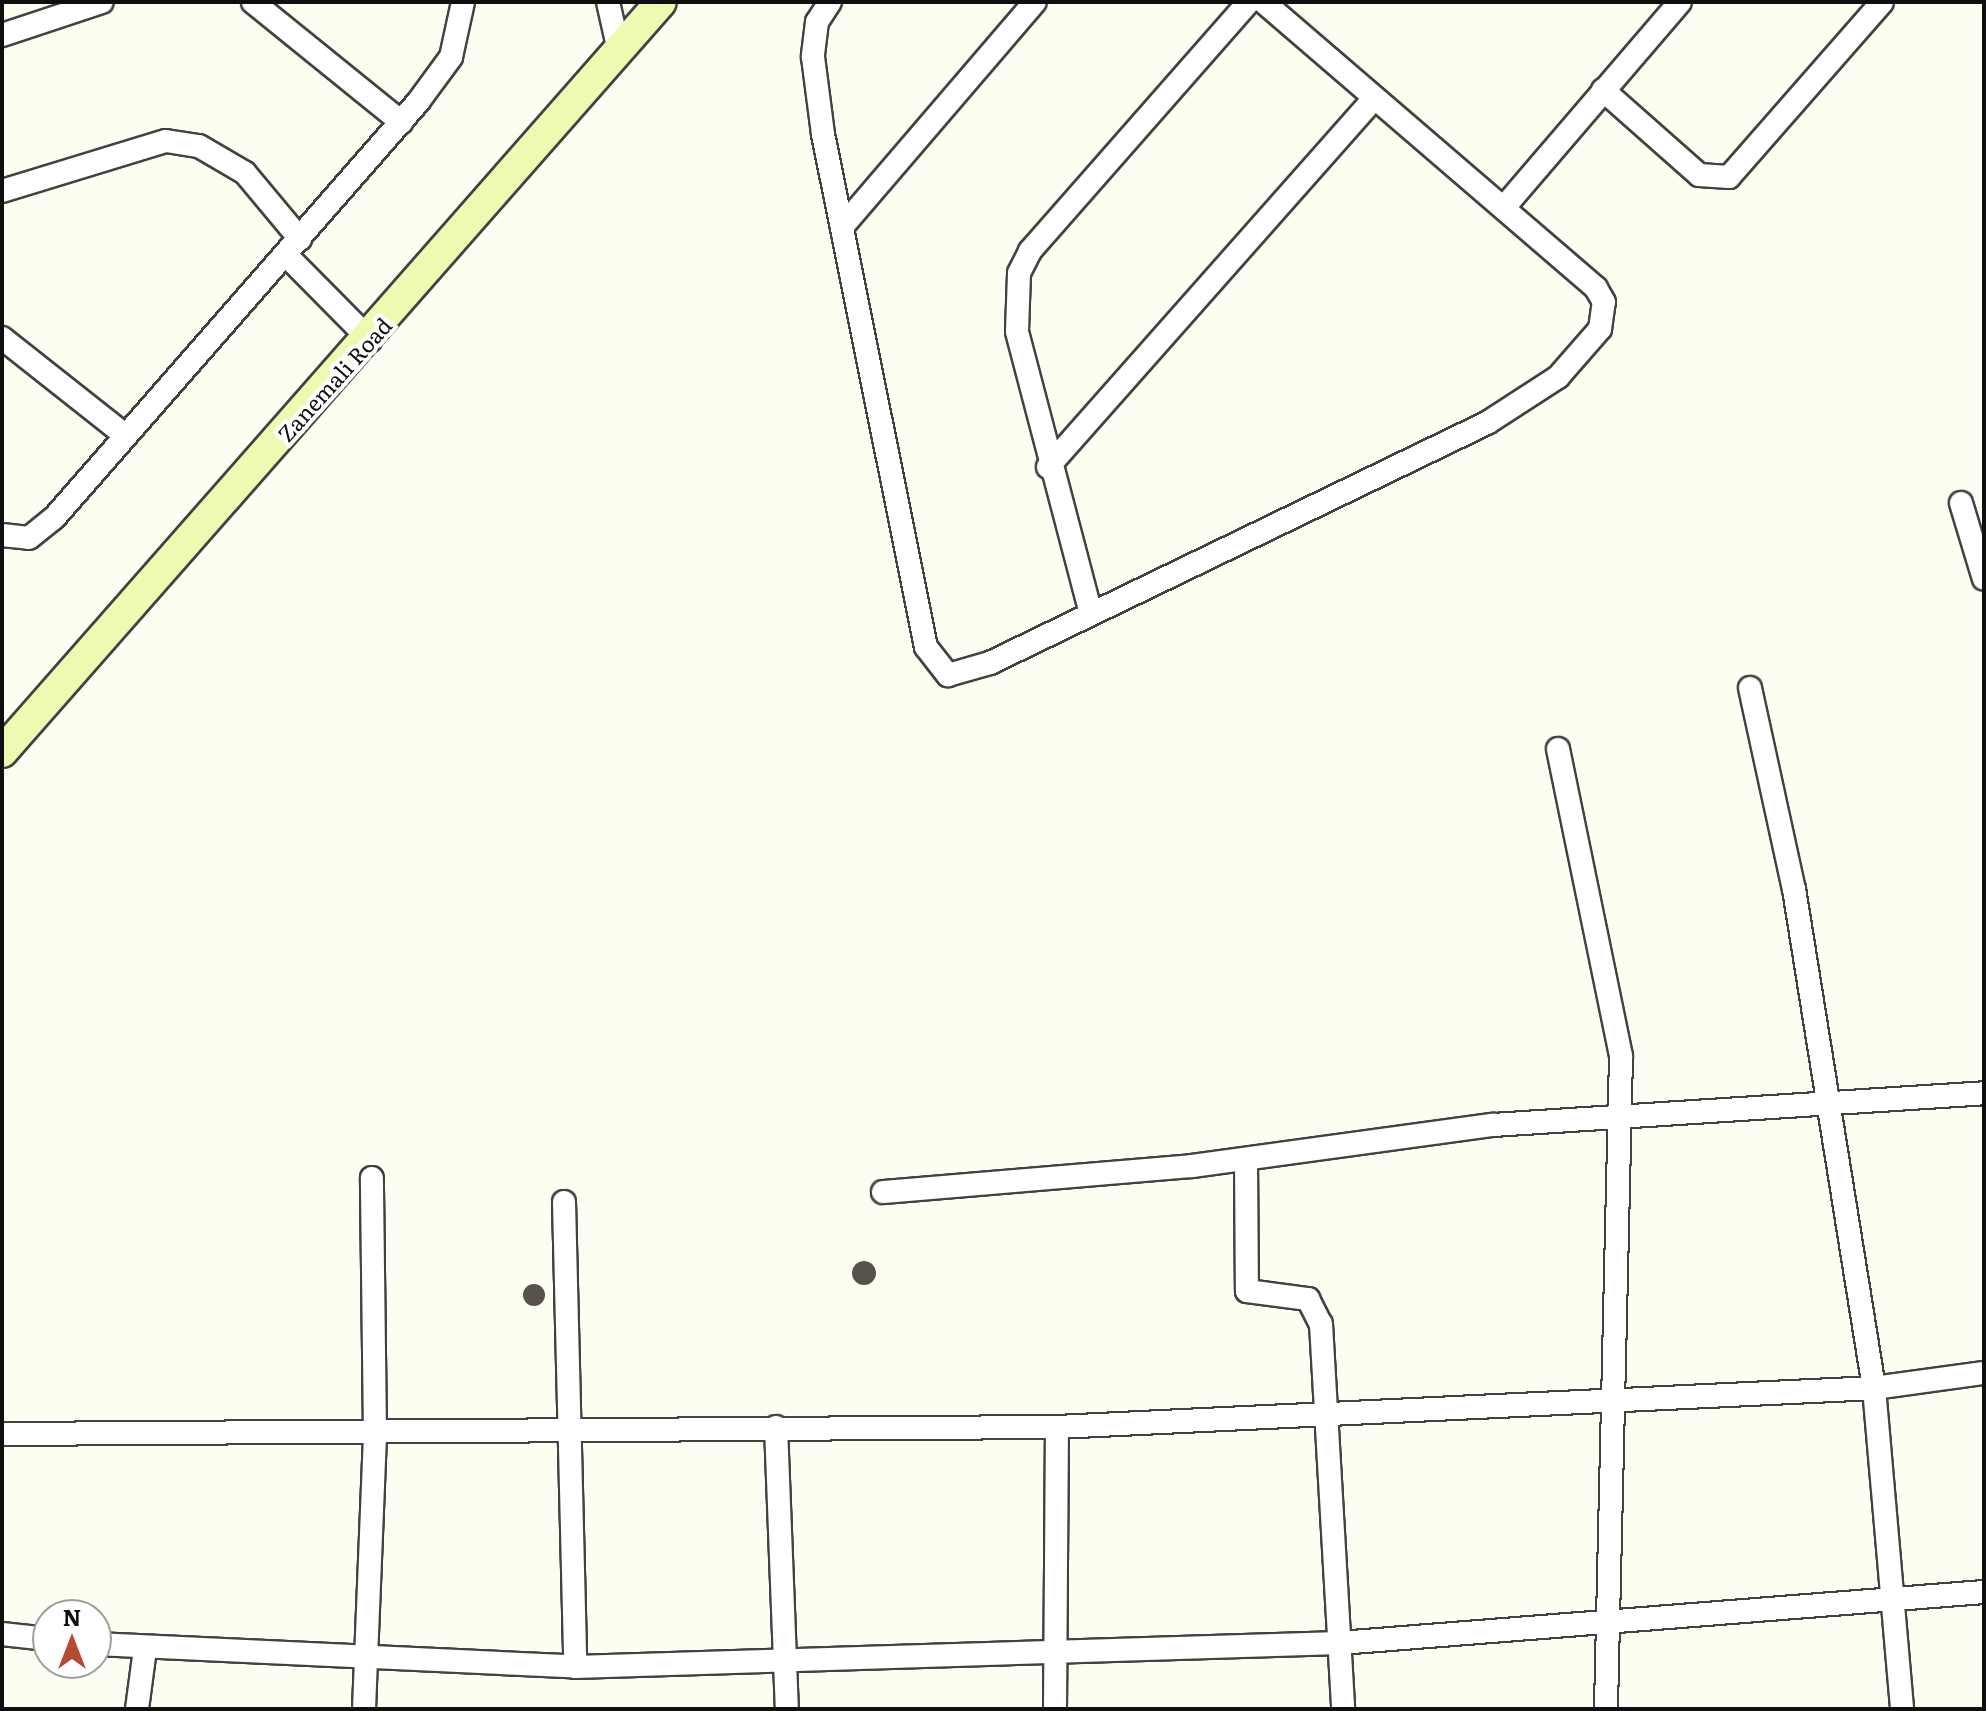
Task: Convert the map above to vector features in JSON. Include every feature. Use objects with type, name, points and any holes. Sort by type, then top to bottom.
[{"type":"street","points":[[2,35],[102,2]]},
{"type":"street","points":[[253,2],[401,122]]},
{"type":"street","points":[[2,535],[29,538],[41,531],[293,247],[401,122],[451,57],[463,2]]},
{"type":"street","points":[[608,2],[619,51]]},
{"type":"street","name":"Zanemali Road","points":[[2,752],[370,340],[661,2]]},
{"type":"street","points":[[830,2],[817,22],[813,57],[842,227],[934,667],[965,673],[1090,610],[1487,423],[1558,377],[1600,329],[1604,302],[1506,205],[1373,100],[1263,3],[1030,251],[1019,273],[1017,331],[1048,467],[1090,610]]},
{"type":"street","points":[[842,227],[1035,2]]},
{"type":"street","points":[[1506,205],[1680,2]]},
{"type":"street","points":[[1603,90],[1699,175],[1729,177],[1882,2]]},
{"type":"street","points":[[1048,467],[1373,100]]},
{"type":"street","points":[[2,191],[166,141],[199,146],[245,173],[293,247],[370,340]]},
{"type":"street","points":[[2,338],[125,435]]},
{"type":"street","points":[[1961,503],[1984,579]]},
{"type":"street","points":[[1750,688],[1794,889],[1874,1388],[1897,1598],[1902,1709]]},
{"type":"street","points":[[1558,749],[1616,1010],[1622,1114],[1605,1618],[1606,1709]]},
{"type":"street","points":[[883,1192],[1246,1159],[1622,1114],[1828,1098],[1892,1103],[1984,1093]]},
{"type":"street","points":[[1246,1159],[1247,1291],[1315,1305],[1328,1412],[1343,1709]]},
{"type":"street","points":[[364,1709],[369,1659],[375,1434],[372,1178]]},
{"type":"street","points":[[564,1202],[574,1432],[575,1667]]},
{"type":"street","points":[[2,1434],[375,1434],[776,1427],[1057,1427],[1612,1397],[1874,1388],[1984,1373]]},
{"type":"street","points":[[776,1427],[787,1709]]},
{"type":"street","points":[[1055,1709],[1057,1427]]},
{"type":"street","points":[[112,1646],[575,1667],[785,1657],[1340,1643],[1605,1618],[1984,1592]]},
{"type":"street","points":[[2,1634],[32,1637]]},
{"type":"street","points":[[137,1709],[145,1649]]},
{"type":"building","points":[[864,1261],[872,1265],[876,1273],[872,1281],[864,1285],[856,1281],[852,1273],[856,1265]]},
{"type":"building","points":[[530,1284],[538,1284],[545,1295],[538,1306],[530,1306],[523,1299],[523,1291]]}]
